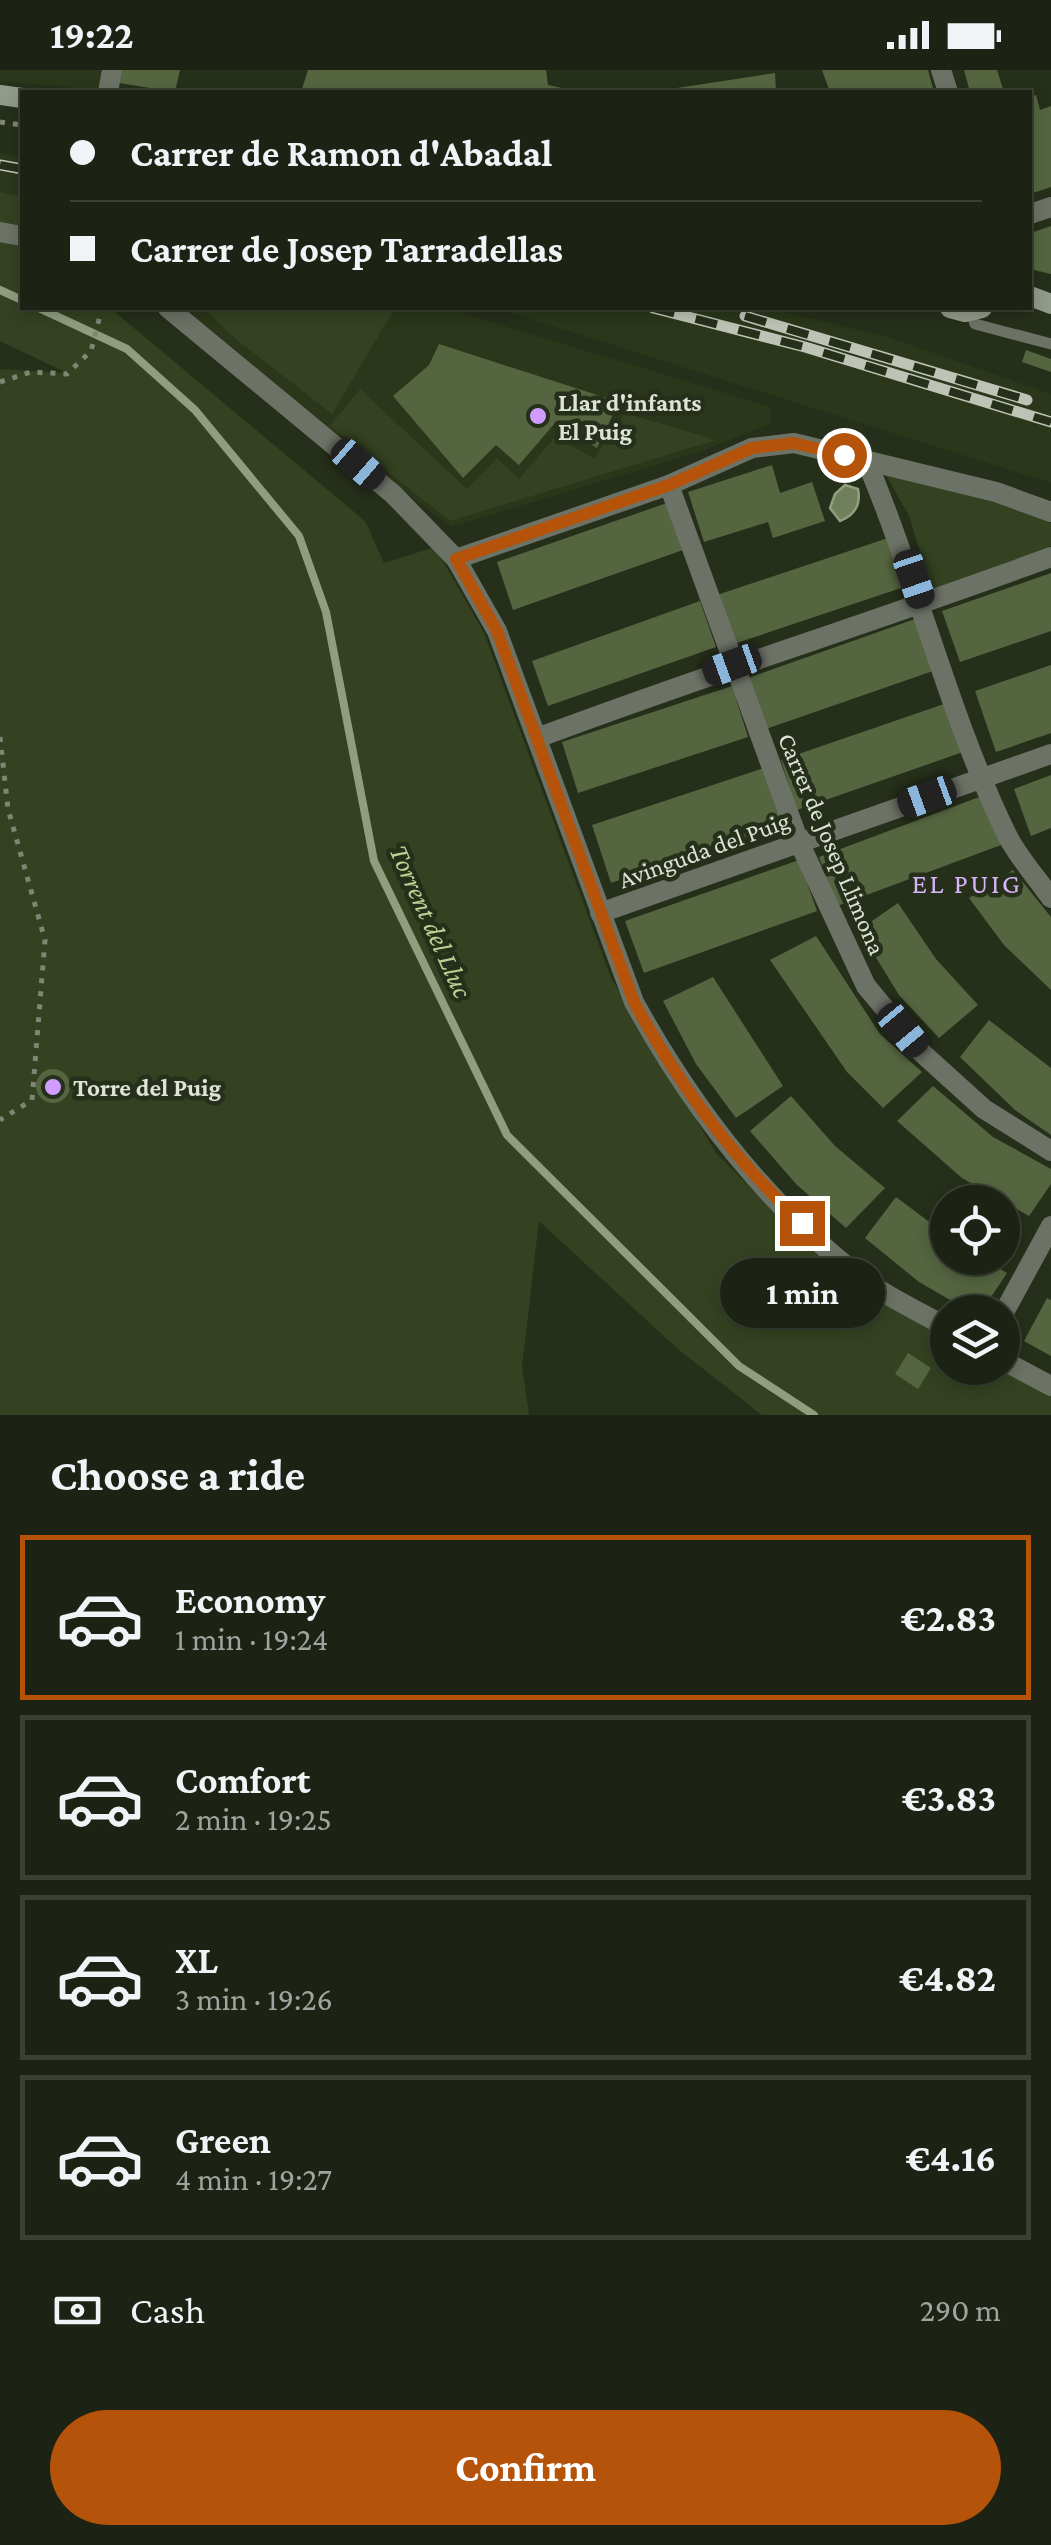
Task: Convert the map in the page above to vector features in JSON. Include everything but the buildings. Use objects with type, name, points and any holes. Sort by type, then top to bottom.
[{"type":"street","points":[[170,310],[393,494],[456,559],[497,631],[634,1002],[665,1058],[748,1172],[856,1274],[930,1317]]},
{"type":"street","points":[[456,559],[669,485],[752,448],[794,443],[996,492],[1051,512]]},
{"type":"street","points":[[866,460],[1008,838],[1051,898]]},
{"type":"street","name":"Carrer de Josep Llimona","points":[[669,485],[800,842],[866,986],[934,1064],[984,1109],[1051,1151]]},
{"type":"street","points":[[536,738],[732,665],[922,604],[1051,556]]},
{"type":"street","name":"Avinguda del Puig","points":[[600,914],[1051,754]]},
{"type":"street","points":[[1013,1295],[1051,1226]]},
{"type":"street","points":[[1020,1370],[1051,1386]]},
{"type":"lane","points":[[968,310],[974,324],[1051,344]]},
{"type":"path","points":[[0,382],[30,372],[67,374],[91,351],[102,310]]},
{"type":"path","points":[[0,737],[8,809],[45,940],[32,1100],[0,1120]]},
{"type":"shaded area","points":[[0,70],[102,70],[99,90],[0,81]]},
{"type":"shaded area","points":[[0,153],[20,157],[20,196],[0,192]]},
{"type":"shaded area","points":[[0,192],[20,196],[20,310],[112,310],[365,521],[384,563],[435,547],[484,633],[611,978],[716,1153],[840,1278],[930,1324],[930,1385],[1020,1385],[1020,1375],[1051,1387],[1051,1415],[762,1415],[679,1350],[539,1221],[522,1367],[529,1415],[0,1415],[0,369],[67,373],[0,341]]},
{"type":"shaded area","name":"Llar d'infants El Puig","points":[[182,310],[453,310],[771,407],[770,424],[699,452],[451,527],[318,425]]},
{"type":"shaded area","points":[[206,310],[394,310],[332,414],[232,336]]},
{"type":"shaded area","points":[[501,310],[775,310],[888,337],[1051,394],[1051,483]]},
{"type":"shaded area","points":[[360,389],[467,489],[497,458],[519,479],[555,437],[594,458],[625,413],[716,440],[450,521],[330,426]]},
{"type":"shaded area","points":[[886,475],[982,494],[1042,518],[1051,523],[1051,546],[932,591],[909,516]]},
{"type":"shaded area","points":[[845,485],[858,489],[859,499],[853,512],[840,521],[830,508],[835,494]]},
{"type":"waterway","name":"Torrent del Lluc","points":[[0,290],[20,299]]},
{"type":"waterway","name":"Torrent del Lluc","points":[[43,310],[127,349],[195,410],[299,536],[326,612],[374,861],[507,1135],[739,1366],[814,1415]]},
{"type":"railway","points":[[0,165],[20,169]]},
{"type":"railway","points":[[661,310],[805,347],[1051,422]]},
{"type":"railway","points":[[745,316],[1027,400]]},
{"type":"place","name":"Llar d'infants El Puig","points":[[538,416]]},
{"type":"place","name":"Torre del Puig","points":[[53,1087]]},
{"type":"district","name":"EL PUIG","points":[[967,883]]},
{"type":"route","points":[[802,1223],[748,1172],[665,1058],[634,1002],[497,631],[456,559],[492,543],[669,485],[752,448],[794,443],[844,455]]}]
